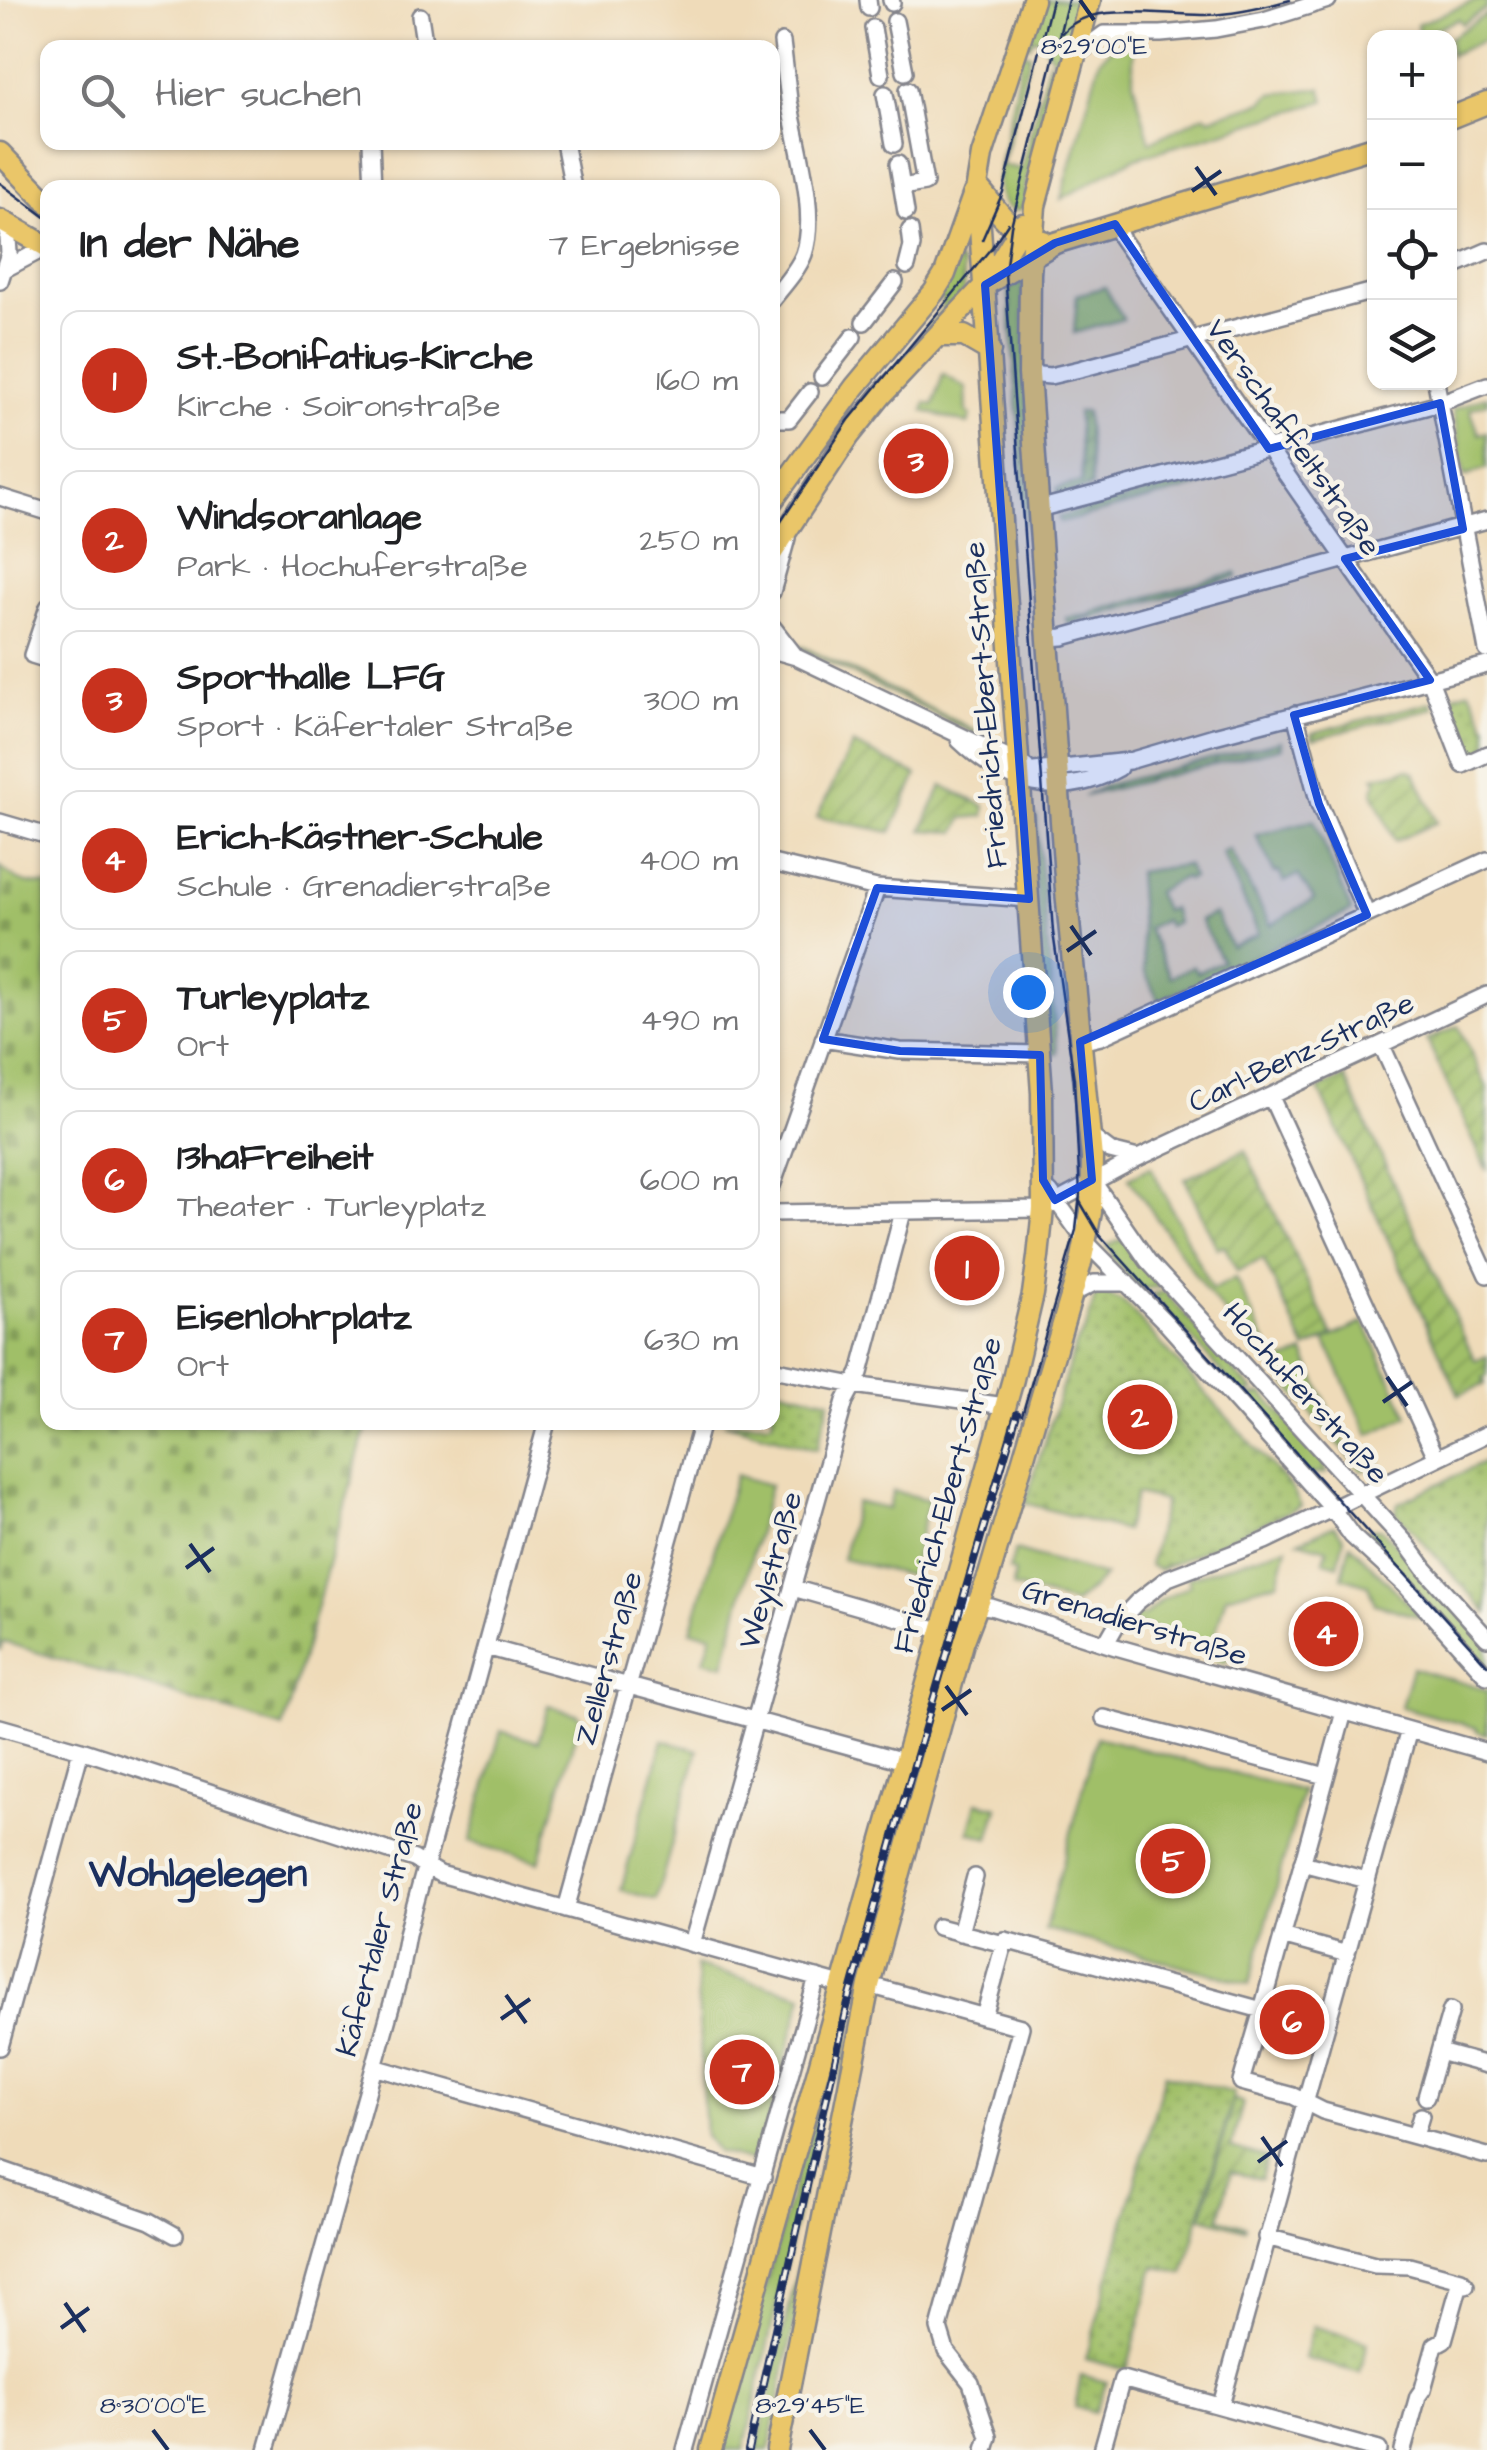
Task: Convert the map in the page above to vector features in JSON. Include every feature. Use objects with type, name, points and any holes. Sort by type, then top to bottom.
[{"type":"main road","name":"Friedrich-Ebert-Straße","points":[[711,2450],[939,1626],[1004,1406],[1033,1294],[1049,1204],[1043,1180],[1024,771],[977,186],[982,156],[1033,0]]},
{"type":"main road","points":[[780,541],[881,396],[1027,243],[1090,0]]},
{"type":"main road","points":[[1457,115],[1487,102]]},
{"type":"main road","points":[[1027,243],[1055,242],[1367,150]]},
{"type":"main road","points":[[0,154],[40,194]]},
{"type":"main road","points":[[780,490],[855,387],[934,292],[977,186],[1027,243]]},
{"type":"main road","points":[[3,222],[40,243]]},
{"type":"main road","name":"Friedrich-Ebert-Straße","points":[[777,2450],[869,1985],[963,1642],[978,1604],[1086,1242],[1092,1180],[1090,1136],[1028,374],[1027,243]]},
{"type":"main road","points":[[938,336],[964,336],[990,351]]},
{"type":"street","points":[[1074,57],[1104,34],[1216,29],[1264,20],[1328,0]]},
{"type":"street","points":[[893,10],[905,72]]},
{"type":"street","points":[[420,16],[424,40]]},
{"type":"street","points":[[873,28],[882,75]]},
{"type":"street","points":[[780,289],[804,255],[808,232],[808,204],[782,42]]},
{"type":"street","points":[[902,187],[925,183],[908,90]]},
{"type":"street","points":[[885,94],[906,212]]},
{"type":"street","points":[[371,150],[373,180]]},
{"type":"street","points":[[566,150],[571,180]]},
{"type":"street","points":[[3,222],[10,237],[4,274]]},
{"type":"street","name":"Verschaffeltstraße","points":[[1115,224],[1121,238],[1430,680],[1463,764],[1487,754]]},
{"type":"street","points":[[864,322],[902,270],[910,230]]},
{"type":"street","points":[[4,274],[40,251]]},
{"type":"street","points":[[1457,264],[1487,251]]},
{"type":"street","points":[[1028,374],[1050,376],[1148,353],[1367,293]]},
{"type":"street","points":[[822,377],[853,336]]},
{"type":"street","points":[[1038,508],[1440,403],[1487,385]]},
{"type":"street","points":[[1438,390],[1487,650]]},
{"type":"street","points":[[780,420],[788,420],[810,392]]},
{"type":"street","points":[[0,497],[40,510]]},
{"type":"street","points":[[1048,638],[1076,634],[1487,520]]},
{"type":"street","points":[[780,563],[790,527]]},
{"type":"street","points":[[40,631],[32,655],[40,658]]},
{"type":"street","points":[[780,636],[796,656]]},
{"type":"street","points":[[780,652],[796,656],[1024,771],[1058,778],[1115,771],[1129,761],[1487,664]]},
{"type":"street","points":[[780,664],[796,656]]},
{"type":"street","points":[[1294,714],[1319,804],[1367,914]]},
{"type":"street","points":[[0,822],[40,834]]},
{"type":"street","points":[[1080,1042],[1101,1037],[1487,860]]},
{"type":"street","points":[[780,865],[877,888],[1029,899]]},
{"type":"street","points":[[780,1163],[877,888]]},
{"type":"street","name":"Carl-Benz-Straße","points":[[1049,1204],[1138,1158],[1487,995]]},
{"type":"street","points":[[824,1039],[900,1051],[1040,1054]]},
{"type":"street","points":[[1382,1046],[1487,1275]]},
{"type":"street","points":[[1271,1096],[1436,1457]]},
{"type":"street","points":[[1090,1136],[1110,1152],[1138,1158]]},
{"type":"street","name":"Hochuferstraße","points":[[1092,1180],[1148,1261],[1487,1638]]},
{"type":"street","points":[[780,1212],[903,1212],[1049,1204]]},
{"type":"street","name":"Hochuferstraße","points":[[1049,1204],[1331,1507],[1355,1540],[1405,1585],[1487,1676]]},
{"type":"street","name":"Weylstraße","points":[[692,1944],[845,1401],[860,1373],[903,1212]]},
{"type":"street","points":[[1072,1294],[1094,1283],[1126,1283]]},
{"type":"street","points":[[780,1371],[1004,1406]]},
{"type":"street","name":"Käfertaler Straße","points":[[266,2450],[545,1430]]},
{"type":"street","name":"Zellerstraße","points":[[566,1909],[700,1430]]},
{"type":"street","points":[[1106,1643],[1118,1622],[1152,1588],[1266,1540],[1487,1434]]},
{"type":"street","points":[[793,1588],[939,1626]]},
{"type":"street","name":"Grenadierstraße","points":[[939,1626],[959,1607],[978,1604],[1487,1752]]},
{"type":"street","points":[[486,1647],[904,1760]]},
{"type":"street","points":[[1344,1712],[1241,2082],[1293,2096],[1323,2111],[1487,2156]]},
{"type":"street","points":[[1104,1718],[1326,1776]]},
{"type":"street","points":[[0,1727],[81,1750],[440,1874],[841,1985]]},
{"type":"street","points":[[1221,2405],[1410,1730]]},
{"type":"street","points":[[0,2048],[81,1750]]},
{"type":"street","points":[[1302,1863],[1367,1880]]},
{"type":"street","points":[[960,1932],[975,1877]]},
{"type":"street","points":[[938,1927],[1262,2010]]},
{"type":"street","points":[[1282,1936],[1346,1954]]},
{"type":"street","points":[[984,2017],[1011,1944]]},
{"type":"street","points":[[688,2450],[817,1978]]},
{"type":"street","points":[[869,1985],[1021,2027],[939,2328],[946,2352],[970,2384],[989,2437],[985,2450]]},
{"type":"street","points":[[1426,2097],[1451,2010]]},
{"type":"street","points":[[1439,2052],[1487,2066]]},
{"type":"street","points":[[374,2066],[763,2177]]},
{"type":"street","points":[[1415,2136],[1422,2116]]},
{"type":"street","points":[[0,2169],[150,2221],[175,2236]]},
{"type":"street","points":[[1266,2237],[1375,2266],[1408,2266],[1463,2283],[1444,2340],[1435,2345],[1404,2450]]},
{"type":"street","points":[[729,2298],[744,2301],[754,2294]]},
{"type":"street","points":[[1102,2450],[1122,2379],[1379,2450]]},
{"type":"street","points":[[688,2450],[717,2429]]},
{"type":"highlighted area","points":[[1115,224],[1269,449],[1440,403],[1463,529],[1345,559],[1430,680],[1294,715],[1319,804],[1367,915],[1080,1042],[1092,1180],[1055,1200],[1043,1180],[1040,1055],[900,1051],[823,1039],[877,888],[1029,899],[985,285],[1055,243]]},
{"type":"green space","points":[[1046,0],[1083,0],[1067,51],[1060,49],[1056,62],[1039,39],[1033,38],[1030,46],[1024,44]]},
{"type":"green space","points":[[1477,0],[1487,0],[1487,8],[1462,24],[1459,19],[1432,30],[1418,30],[1417,24]]},
{"type":"green space","points":[[1487,14],[1487,39],[1457,52],[1457,33]]},
{"type":"green space","points":[[1133,44],[1133,81],[1150,142],[1205,115],[1209,118],[1263,102],[1271,94],[1321,88],[1325,101],[1133,159],[1061,199],[1100,59],[1114,45]]},
{"type":"green space","points":[[1022,52],[1030,54],[1002,165],[1021,169],[1049,61],[1054,69],[1024,192],[1032,187],[1023,208],[1016,211],[1004,204],[997,181]]},
{"type":"green space","points":[[958,260],[964,292],[871,398],[944,308],[944,300],[938,296]]},
{"type":"green space","points":[[1022,280],[1037,579],[1030,579],[1009,289]]},
{"type":"green space","points":[[1105,287],[1123,319],[1074,333],[1077,295]]},
{"type":"green space","points":[[943,374],[966,388],[967,413],[971,415],[968,424],[924,411],[926,403],[934,405]]},
{"type":"green space","points":[[1487,396],[1487,403],[1470,409],[1479,434],[1487,432],[1487,468],[1465,476],[1453,409]]},
{"type":"green space","points":[[1077,412],[1086,412],[1092,487],[1058,496],[1057,488],[1082,482]]},
{"type":"green space","points":[[1208,476],[1210,483],[1060,523],[1058,517]]},
{"type":"green space","points":[[1236,573],[1237,577],[1068,624],[1066,618],[1091,615]]},
{"type":"green space","points":[[787,639],[993,739],[996,744],[795,646]]},
{"type":"green space","points":[[1470,690],[1487,727],[1487,749],[1465,758],[1441,699]]},
{"type":"green space","points":[[1431,702],[1433,708],[1313,739],[1312,733]]},
{"type":"green space","points":[[1281,741],[1282,747],[1084,796],[1108,785]]},
{"type":"green space","points":[[853,744],[917,775],[891,832],[817,817]]},
{"type":"green space","points":[[1408,769],[1415,773],[1437,822],[1395,841],[1373,792],[1377,780],[1374,777]]},
{"type":"green space","points":[[942,786],[985,806],[984,816],[963,818],[956,832],[922,830]]},
{"type":"green space","points":[[1036,817],[1057,1053],[1050,1054],[1030,818]]},
{"type":"green space","points":[[1314,820],[1351,911],[1159,1001],[1144,971],[1137,872],[1187,865],[1192,878],[1184,877],[1156,892],[1164,911],[1172,908],[1176,922],[1168,926],[1164,920],[1147,928],[1170,977],[1193,966],[1197,973],[1222,961],[1200,920],[1215,914],[1231,947],[1259,934],[1222,853],[1229,849],[1271,925],[1314,899],[1298,875],[1284,882],[1279,872],[1275,873],[1256,835]]},
{"type":"green space","points":[[0,866],[21,881],[40,884],[40,1430],[366,1430],[283,1728],[4,1642],[0,1651]]},
{"type":"green space","points":[[1459,1026],[1487,1088],[1487,1171],[1427,1040]]},
{"type":"green space","points":[[1345,1077],[1475,1361],[1487,1356],[1485,1384],[1459,1395],[1319,1089]]},
{"type":"green space","points":[[1245,1150],[1333,1336],[1306,1349],[1263,1259],[1237,1271],[1224,1245],[1217,1248],[1185,1179]]},
{"type":"green space","points":[[1151,1167],[1212,1290],[1235,1278],[1276,1363],[1304,1353],[1348,1451],[1354,1457],[1373,1449],[1380,1463],[1362,1471],[1207,1292],[1129,1178]]},
{"type":"green space","points":[[1123,1239],[1157,1277],[1160,1287],[1140,1289],[1111,1257],[1114,1254],[1107,1246]]},
{"type":"green space","points":[[1165,1292],[1254,1391],[1241,1394],[1152,1294]]},
{"type":"green space","points":[[1105,1294],[1124,1303],[1292,1489],[1301,1506],[1159,1570],[1149,1565],[1165,1501],[1136,1494],[1125,1531],[1025,1503],[1075,1346],[1086,1328],[1095,1297]]},
{"type":"green space","points":[[1364,1322],[1408,1416],[1369,1435],[1325,1340]]},
{"type":"green space","points":[[780,1389],[830,1400],[817,1449],[749,1430],[780,1430]]},
{"type":"green space","points":[[1263,1394],[1327,1464],[1323,1468],[1327,1473],[1308,1475],[1251,1412],[1254,1409],[1245,1398]]},
{"type":"green space","points":[[1487,1461],[1487,1613],[1396,1512],[1398,1503]]},
{"type":"green space","points":[[736,1475],[770,1485],[724,1665],[704,1660],[712,1634],[691,1631]]},
{"type":"green space","points":[[893,1491],[929,1500],[910,1576],[842,1559],[856,1502],[888,1509]]},
{"type":"green space","points":[[1334,1525],[1344,1538],[1338,1565],[1324,1561],[1327,1549],[1299,1541]]},
{"type":"green space","points":[[1381,1528],[1487,1644],[1487,1669],[1363,1540],[1367,1537],[1362,1531]]},
{"type":"green space","points":[[1350,1544],[1423,1618],[1375,1604],[1368,1585],[1342,1577]]},
{"type":"green space","points":[[1287,1547],[1278,1582],[1226,1596],[1211,1648],[1228,1655],[1226,1663],[1216,1660],[1199,1643],[1129,1621],[1136,1613],[1143,1617],[1160,1601],[1190,1585],[1187,1578]]},
{"type":"green space","points":[[1015,1550],[1105,1576],[1075,1604],[1013,1587],[1015,1572],[1009,1570]]},
{"type":"green space","points":[[1412,1668],[1487,1690],[1487,1734],[1401,1707]]},
{"type":"green space","points":[[548,1706],[580,1718],[539,1862],[470,1842],[501,1731],[538,1742]]},
{"type":"green space","points":[[1097,1737],[1302,1791],[1250,1984],[1045,1929]]},
{"type":"green space","points":[[663,1740],[698,1750],[656,1900],[621,1890]]},
{"type":"green space","points":[[977,1802],[998,1807],[989,1838],[969,1832]]},
{"type":"green space","points":[[696,1966],[803,1995],[757,2162],[717,2152],[705,2136]]},
{"type":"green space","points":[[856,2009],[769,2450],[757,2450]]},
{"type":"green space","points":[[842,2014],[744,2450],[719,2450]]},
{"type":"green space","points":[[1165,2074],[1234,2093],[1184,2274],[1155,2266],[1127,2370],[1086,2359]]},
{"type":"green space","points":[[1233,2100],[1243,2103],[1231,2148],[1266,2158],[1261,2179],[1231,2172],[1219,2218],[1246,2226],[1245,2229],[1202,2217]]},
{"type":"green space","points":[[1313,2326],[1368,2342],[1360,2373],[1304,2358]]},
{"type":"green space","points":[[1081,2375],[1107,2382],[1094,2413],[1075,2407]]},
{"type":"tram line","points":[[982,240],[1003,192],[1052,0]]},
{"type":"tram line","points":[[1022,1415],[1076,1230],[1080,1194],[1074,1079],[1053,932],[1005,273],[1011,226],[1068,0]]},
{"type":"tram line","points":[[1062,33],[1090,16],[1108,13],[1217,14],[1290,0]]},
{"type":"tram line","points":[[0,183],[40,213]]},
{"type":"tram line","points":[[780,523],[849,420],[1008,223]]},
{"type":"tram line","points":[[1079,1200],[1099,1234],[1487,1665]]},
{"type":"railway","points":[[748,2450],[847,2007],[1017,1414]]},
{"type":"place","name":"Sporthalle LFG","points":[[916,461]]},
{"type":"place","name":"St.-Bonifatius-Kirche","points":[[967,1268]]},
{"type":"place","name":"Windsoranlage","points":[[1140,1417]]},
{"type":"place","name":"Erich-Kästner-Schule","points":[[1326,1634]]},
{"type":"place","name":"Turleyplatz","points":[[1173,1861]]},
{"type":"place","name":"13haFreiheit","points":[[1292,2022]]},
{"type":"place","name":"Eisenlohrplatz","points":[[742,2072]]},
{"type":"district","name":"Wohlgelegen","points":[[198,1872]]}]
